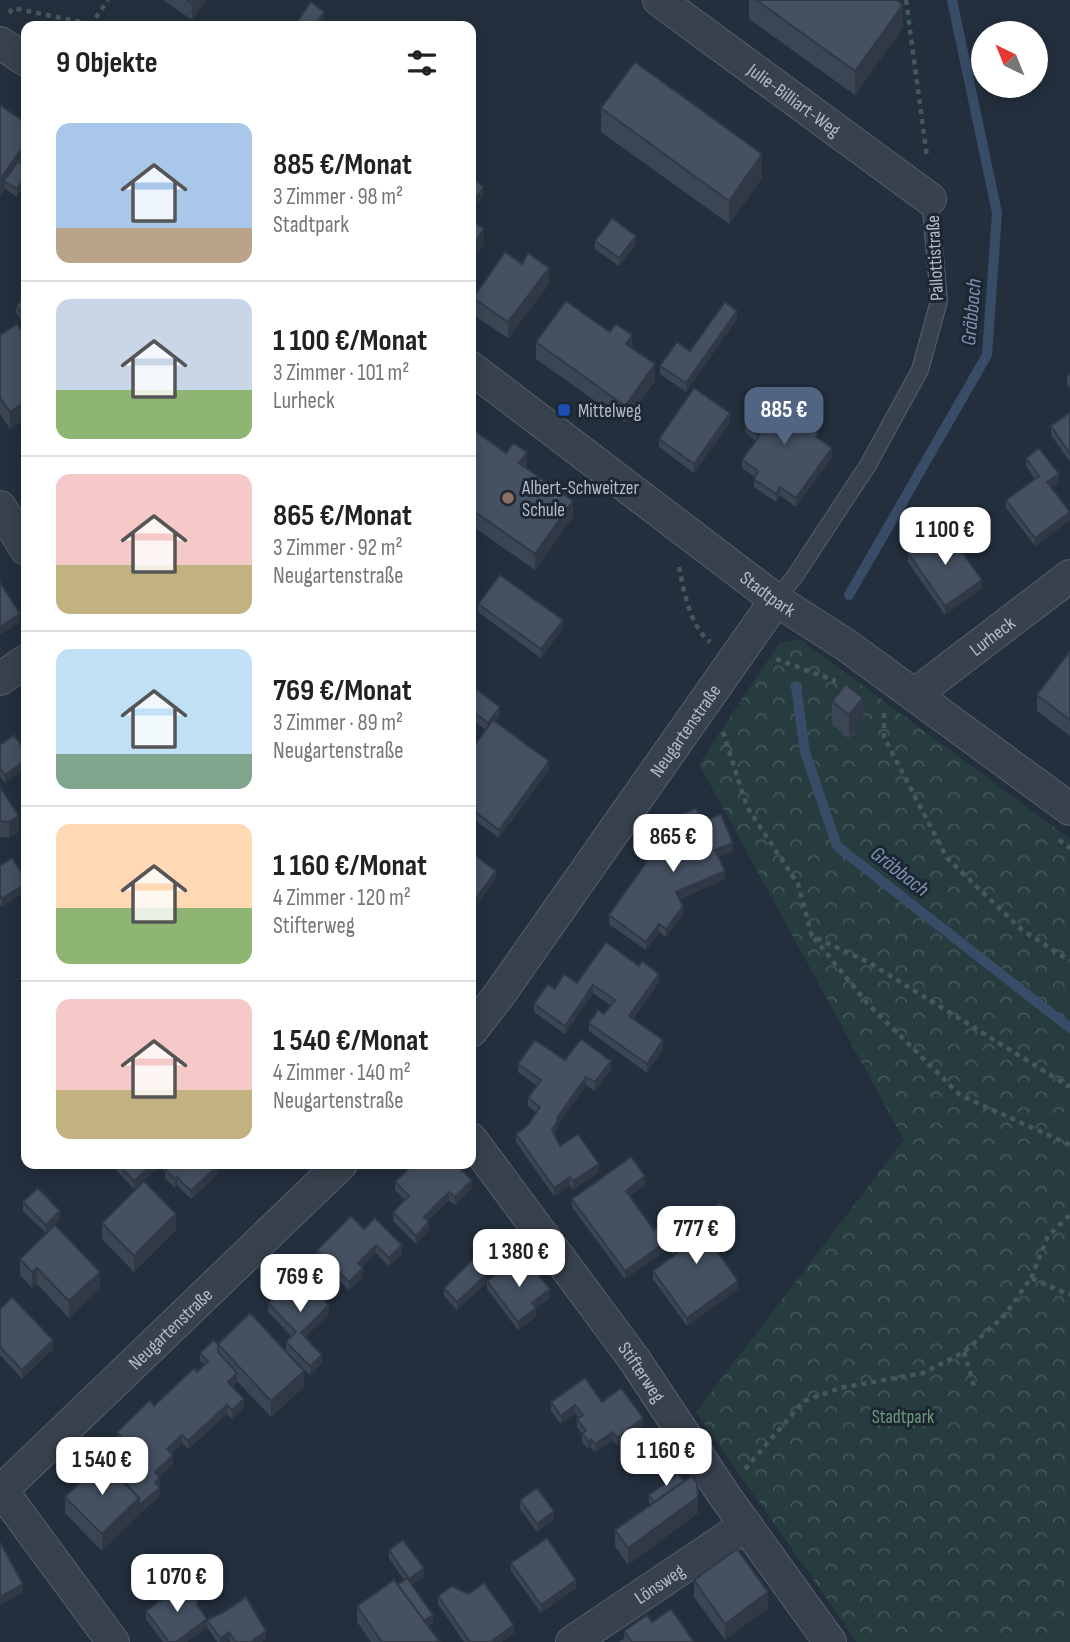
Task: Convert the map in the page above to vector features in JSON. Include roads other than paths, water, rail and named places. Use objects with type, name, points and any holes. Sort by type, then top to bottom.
[{"type":"street","name":"Julie-Billiart-Weg","points":[[659,0],[930,199]]},
{"type":"street","points":[[3,29],[21,53]]},
{"type":"street","name":"Stadtpark","points":[[476,372],[776,600],[846,645],[1070,809]]},
{"type":"street","points":[[0,507],[21,540]]},
{"type":"street","name":"Lurheck","points":[[914,695],[1070,576]]},
{"type":"street","name":"Neugartenstraße","points":[[476,1024],[776,600]]},
{"type":"street","points":[[0,680],[21,665]]},
{"type":"street","name":"Stifterweg","points":[[476,1146],[634,1359],[724,1495],[830,1642]]},
{"type":"street","name":"Neugartenstraße","points":[[1,1492],[336,1169]]},
{"type":"street","points":[[1,1492],[113,1642]]},
{"type":"street","name":"Lönsweg","points":[[572,1642],[746,1525]]},
{"type":"lane","name":"Pallottistraße","points":[[776,600],[795,576],[868,465],[920,370],[939,301],[930,199]]},
{"type":"waterway","name":"Gräbbach","points":[[849,595],[987,355],[997,213],[952,0]]},
{"type":"waterway","name":"Gräbbach","points":[[796,687],[805,752],[837,846],[1070,1028]]},
{"type":"place","name":"Mittelweg","points":[[564,410]]},
{"type":"place","name":"Albert-Schweitzer Schule","points":[[508,498]]}]
